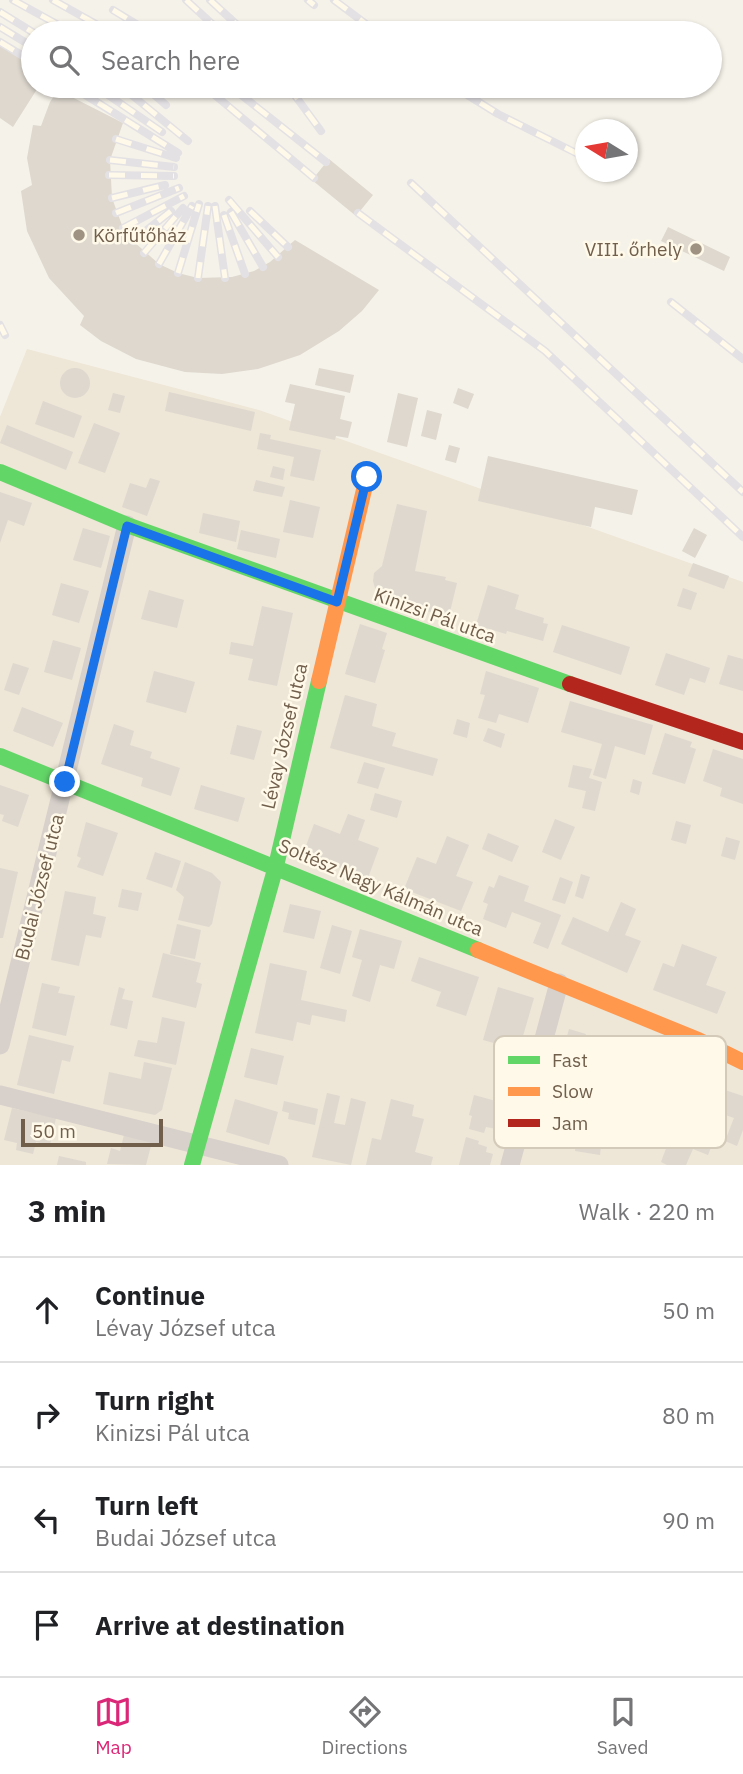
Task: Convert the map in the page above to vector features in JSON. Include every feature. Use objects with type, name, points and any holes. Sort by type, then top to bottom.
[{"type":"street","name":"Kinizsi Pál utca","points":[[0,471],[127,526],[495,659],[743,742]]},
{"type":"street","name":"Lévay József utca","points":[[192,1165],[276,866],[367,477]]},
{"type":"street","name":"Budai József utca","points":[[0,1045],[127,526]]},
{"type":"street","name":"Soltész Nagy Kálmán utca","points":[[0,756],[276,866],[682,1036]]},
{"type":"street","points":[[545,1036],[559,983]]},
{"type":"street","name":"Soltész Nagy Kálmán utca","points":[[726,1055],[743,1062]]},
{"type":"street","points":[[0,1095],[279,1165]]},
{"type":"street","points":[[510,1165],[515,1148]]},
{"type":"shaded area","points":[[27,349],[259,410],[743,582],[743,1165],[0,1165],[0,417]]},
{"type":"building","points":[[0,44],[21,57],[21,98],[31,98],[13,127],[0,118]]},
{"type":"building","name":"Körfűtőház","points":[[53,98],[74,98],[123,123],[110,160],[112,198],[123,228],[133,241],[159,264],[198,278],[232,277],[254,271],[270,262],[295,240],[379,290],[362,311],[339,331],[300,355],[258,369],[222,374],[185,372],[136,359],[101,341],[80,325],[84,316],[49,278],[27,231],[21,191],[32,185],[27,158],[33,125],[41,126]]},
{"type":"building","points":[[329,159],[373,195],[356,216],[312,180]]},
{"type":"building","name":"VIII. őrhely","points":[[668,227],[730,257],[724,271],[661,241]]},
{"type":"building","points":[[75,368],[86,372],[90,383],[86,394],[75,398],[64,394],[60,383],[64,372]]},
{"type":"building","points":[[319,368],[354,375],[350,393],[315,385]]},
{"type":"building","points":[[290,384],[345,396],[340,419],[352,422],[348,438],[336,436],[335,440],[289,430],[295,404],[285,402]]},
{"type":"building","points":[[458,388],[474,394],[468,409],[453,403]]},
{"type":"building","points":[[169,392],[255,412],[251,431],[165,411]]},
{"type":"building","points":[[113,393],[125,396],[120,413],[108,410]]},
{"type":"building","points":[[398,393],[418,398],[407,447],[387,442]]},
{"type":"building","points":[[43,401],[82,416],[74,438],[35,424]]},
{"type":"building","points":[[427,410],[442,414],[436,440],[421,436]]},
{"type":"building","points":[[94,423],[120,433],[105,473],[78,463]]},
{"type":"building","points":[[7,425],[73,452],[66,470],[0,443]]},
{"type":"building","points":[[260,433],[271,435],[270,439],[321,450],[314,481],[290,476],[294,457],[257,449]]},
{"type":"building","points":[[449,445],[460,448],[456,463],[445,460]]},
{"type":"building","points":[[488,456],[638,490],[632,515],[595,507],[591,527],[478,501]]},
{"type":"building","points":[[273,466],[285,469],[283,480],[270,477]]},
{"type":"building","points":[[150,478],[160,481],[147,516],[122,507],[130,483],[146,488]]},
{"type":"building","points":[[256,480],[285,487],[282,497],[253,491]]},
{"type":"building","points":[[0,492],[32,503],[24,526],[8,520],[0,543]]},
{"type":"building","points":[[290,500],[320,507],[313,538],[283,532]]},
{"type":"building","points":[[397,504],[427,511],[415,571],[446,577],[445,580],[457,583],[449,616],[404,606],[405,598],[382,593],[375,588],[374,573],[382,566]]},
{"type":"building","points":[[203,513],[240,521],[236,542],[199,533]]},
{"type":"building","points":[[83,528],[110,536],[101,568],[73,560]]},
{"type":"building","points":[[694,528],[707,535],[695,558],[682,551]]},
{"type":"building","points":[[241,530],[280,539],[276,558],[237,549]]},
{"type":"building","points":[[693,563],[729,576],[724,589],[688,576]]},
{"type":"building","points":[[61,583],[89,591],[79,623],[52,615]]},
{"type":"building","points":[[488,585],[519,595],[515,609],[544,618],[543,623],[548,624],[543,641],[476,625]]},
{"type":"building","points":[[683,588],[697,593],[691,610],[677,606]]},
{"type":"building","points":[[149,590],[184,600],[177,628],[141,619]]},
{"type":"building","points":[[262,606],[293,613],[277,686],[248,680],[253,659],[229,654],[231,642],[253,646]]},
{"type":"building","points":[[360,624],[387,633],[375,683],[345,674]]},
{"type":"building","points":[[562,625],[630,647],[621,675],[553,652]]},
{"type":"building","points":[[53,640],[81,648],[72,680],[44,672]]},
{"type":"building","points":[[666,653],[710,668],[705,683],[690,678],[684,695],[655,685]]},
{"type":"building","points":[[728,655],[743,659],[743,691],[719,684]]},
{"type":"building","points":[[13,663],[29,668],[19,695],[4,690]]},
{"type":"building","points":[[154,671],[195,682],[186,713],[146,702]]},
{"type":"building","points":[[486,671],[539,688],[528,723],[499,714],[496,723],[478,718],[485,695],[480,694]]},
{"type":"building","points":[[345,695],[377,704],[372,726],[396,733],[392,746],[438,759],[433,776],[330,748]]},
{"type":"building","points":[[570,701],[653,725],[645,755],[615,746],[606,779],[593,775],[602,744],[561,732]]},
{"type":"building","points":[[22,707],[63,723],[53,747],[13,731]]},
{"type":"building","points":[[457,719],[470,723],[467,738],[453,734]]},
{"type":"building","points":[[114,724],[134,731],[130,745],[152,752],[150,758],[180,768],[171,796],[141,786],[143,778],[101,764]]},
{"type":"building","points":[[237,725],[262,731],[254,760],[230,754]]},
{"type":"building","points":[[488,728],[505,734],[501,748],[483,741]]},
{"type":"building","points":[[665,733],[692,742],[690,747],[696,749],[685,784],[652,774]]},
{"type":"building","points":[[713,749],[743,759],[743,804],[720,796],[722,788],[703,781]]},
{"type":"building","points":[[364,762],[385,768],[378,789],[357,783]]},
{"type":"building","points":[[573,765],[592,769],[589,778],[602,782],[595,811],[582,808],[586,791],[568,787]]},
{"type":"building","points":[[633,779],[642,782],[639,795],[630,792]]},
{"type":"building","points":[[0,785],[29,795],[18,827],[2,821],[4,815],[0,814]]},
{"type":"building","points":[[201,785],[245,798],[238,822],[194,809]]},
{"type":"building","points":[[375,793],[402,801],[397,818],[370,810]]},
{"type":"building","points":[[348,814],[365,820],[358,840],[379,848],[368,878],[303,854],[314,824],[340,834]]},
{"type":"building","points":[[555,819],[575,827],[561,860],[542,852]]},
{"type":"building","points":[[676,821],[691,825],[686,844],[671,840]]},
{"type":"building","points":[[86,822],[118,833],[103,876],[77,867],[81,858],[77,856]]},
{"type":"building","points":[[488,833],[519,846],[512,862],[482,849]]},
{"type":"building","points":[[447,836],[469,845],[456,876],[473,882],[461,911],[404,889],[417,857],[436,864]]},
{"type":"building","points":[[726,837],[740,841],[735,860],[721,856]]},
{"type":"building","points":[[155,852],[181,861],[172,888],[146,879]]},
{"type":"building","points":[[185,862],[212,873],[221,882],[212,924],[209,927],[178,920],[184,897],[176,890]]},
{"type":"building","points":[[0,868],[18,872],[3,938],[0,938]]},
{"type":"building","points":[[581,874],[590,877],[583,899],[575,896]]},
{"type":"building","points":[[499,875],[529,886],[524,901],[561,915],[548,949],[533,943],[541,923],[512,912],[506,928],[483,919],[488,904],[483,902],[489,886],[494,888]]},
{"type":"building","points":[[560,877],[573,882],[565,904],[552,900]]},
{"type":"building","points":[[122,889],[142,893],[138,911],[118,907]]},
{"type":"building","points":[[65,891],[96,897],[93,914],[106,917],[101,938],[86,935],[79,966],[51,960]]},
{"type":"building","points":[[621,902],[636,909],[625,935],[641,941],[627,973],[561,944],[573,917],[608,932]]},
{"type":"building","points":[[290,904],[321,911],[314,939],[283,932]]},
{"type":"building","points":[[177,924],[201,930],[195,959],[170,954]]},
{"type":"building","points":[[332,925],[352,931],[340,974],[320,968]]},
{"type":"building","points":[[360,929],[402,941],[394,969],[380,965],[370,1002],[352,996],[362,960],[352,957]]},
{"type":"building","points":[[682,944],[717,957],[706,985],[726,992],[717,1014],[653,990],[663,963],[674,967]]},
{"type":"building","points":[[163,953],[201,963],[196,982],[202,984],[196,1008],[152,997]]},
{"type":"building","points":[[419,957],[479,977],[466,1016],[436,1006],[441,992],[411,981]]},
{"type":"building","points":[[270,963],[307,971],[301,1000],[347,1010],[345,1022],[312,1015],[310,1025],[297,1022],[293,1041],[255,1033]]},
{"type":"building","points":[[42,983],[60,987],[58,993],[75,996],[66,1036],[32,1028]]},
{"type":"building","points":[[119,987],[125,989],[122,999],[133,1001],[127,1029],[110,1025]]},
{"type":"building","points":[[498,987],[534,998],[523,1036],[494,1036],[494,1043],[483,1040]]},
{"type":"building","points":[[162,1017],[185,1022],[176,1065],[134,1056],[138,1040],[157,1043]]},
{"type":"building","points":[[569,1029],[586,1034],[585,1036],[567,1036]]},
{"type":"building","points":[[29,1035],[74,1046],[70,1062],[62,1060],[54,1094],[17,1085]]},
{"type":"building","points":[[251,1048],[284,1056],[277,1085],[244,1077]]},
{"type":"building","points":[[144,1062],[172,1068],[162,1110],[155,1115],[103,1104],[109,1072],[141,1079]]},
{"type":"building","points":[[726,1090],[743,1096],[743,1130],[737,1146],[726,1141],[734,1118],[726,1115]]},
{"type":"building","points":[[327,1093],[340,1096],[334,1123],[345,1125],[351,1098],[366,1102],[351,1165],[312,1157]]},
{"type":"building","points":[[474,1095],[494,1101],[494,1128],[486,1127],[484,1133],[469,1129],[472,1116],[469,1115]]},
{"type":"building","points":[[235,1099],[278,1112],[269,1145],[226,1132]]},
{"type":"building","points":[[391,1099],[414,1105],[412,1116],[424,1119],[415,1152],[433,1157],[431,1165],[366,1165],[372,1138],[381,1140]]},
{"type":"building","points":[[284,1101],[318,1109],[315,1125],[288,1119],[289,1113],[282,1111]]},
{"type":"building","points":[[12,1108],[56,1118],[50,1145],[36,1142],[33,1154],[16,1150],[17,1143],[4,1140]]},
{"type":"building","points":[[124,1135],[152,1142],[146,1165],[107,1164],[111,1148],[120,1151]]},
{"type":"building","points":[[466,1137],[479,1141],[478,1144],[487,1147],[486,1152],[493,1154],[490,1165],[459,1165]]},
{"type":"building","points":[[576,1148],[601,1148],[600,1155],[575,1151]]},
{"type":"building","points":[[666,1148],[711,1148],[708,1155],[693,1149],[686,1165],[667,1165],[661,1162]]},
{"type":"building","points":[[59,1156],[86,1162],[86,1165],[57,1165]]},
{"type":"railway","points":[[13,0],[51,21]]},
{"type":"railway","points":[[53,0],[91,21]]},
{"type":"railway","points":[[186,0],[209,21]]},
{"type":"railway","points":[[210,0],[233,21]]},
{"type":"railway","points":[[308,0],[314,5]]},
{"type":"railway","points":[[334,0],[362,21]]},
{"type":"railway","points":[[113,10],[131,21]]},
{"type":"railway","points":[[0,12],[21,25]]},
{"type":"railway","points":[[0,27],[21,40]]},
{"type":"railway","points":[[0,42],[21,55]]},
{"type":"railway","points":[[90,98],[178,153]]},
{"type":"railway","points":[[112,98],[162,132]]},
{"type":"railway","points":[[135,98],[188,141]]},
{"type":"railway","points":[[158,98],[166,105]]},
{"type":"railway","points":[[218,98],[314,178]]},
{"type":"railway","points":[[245,98],[326,162]]},
{"type":"railway","points":[[297,98],[321,131]]},
{"type":"railway","points":[[472,98],[575,152]]},
{"type":"railway","points":[[116,139],[176,158]]},
{"type":"railway","points":[[110,160],[174,167]]},
{"type":"railway","points":[[109,175],[174,176]]},
{"type":"railway","points":[[411,183],[743,492]]},
{"type":"railway","points":[[112,198],[165,185]]},
{"type":"railway","points":[[116,213],[179,188]]},
{"type":"railway","points":[[123,228],[184,196]]},
{"type":"railway","points":[[229,200],[278,257]]},
{"type":"railway","points":[[178,273],[199,204]]},
{"type":"railway","points":[[159,264],[192,206]]},
{"type":"railway","points":[[198,278],[208,206]]},
{"type":"railway","points":[[215,206],[225,278]]},
{"type":"railway","points":[[144,253],[183,208]]},
{"type":"railway","points":[[133,241],[171,211]]},
{"type":"railway","points":[[250,211],[288,247]]},
{"type":"railway","points":[[231,212],[263,267]]},
{"type":"railway","points":[[358,213],[545,351],[743,537]]},
{"type":"railway","points":[[224,215],[245,274]]},
{"type":"railway","points":[[671,302],[743,359]]},
{"type":"railway","points":[[0,325],[5,335]]},
{"type":"traffic: fast","points":[[0,472],[127,525],[570,684]]},
{"type":"traffic: fast","points":[[192,1165],[276,866],[319,681]]},
{"type":"traffic: fast","points":[[0,756],[478,950]]},
{"type":"traffic: slow","points":[[319,681],[367,477]]},
{"type":"traffic: slow","points":[[478,950],[688,1036]]},
{"type":"traffic: slow","points":[[726,1054],[743,1062]]},
{"type":"traffic: jam","points":[[570,684],[743,742]]},
{"type":"place","name":"Körfűtőház","points":[[79,235]]},
{"type":"place","name":"VIII. őrhely","points":[[696,249]]},
{"type":"route","points":[[65,782],[127,526],[337,602],[367,477]]}]
